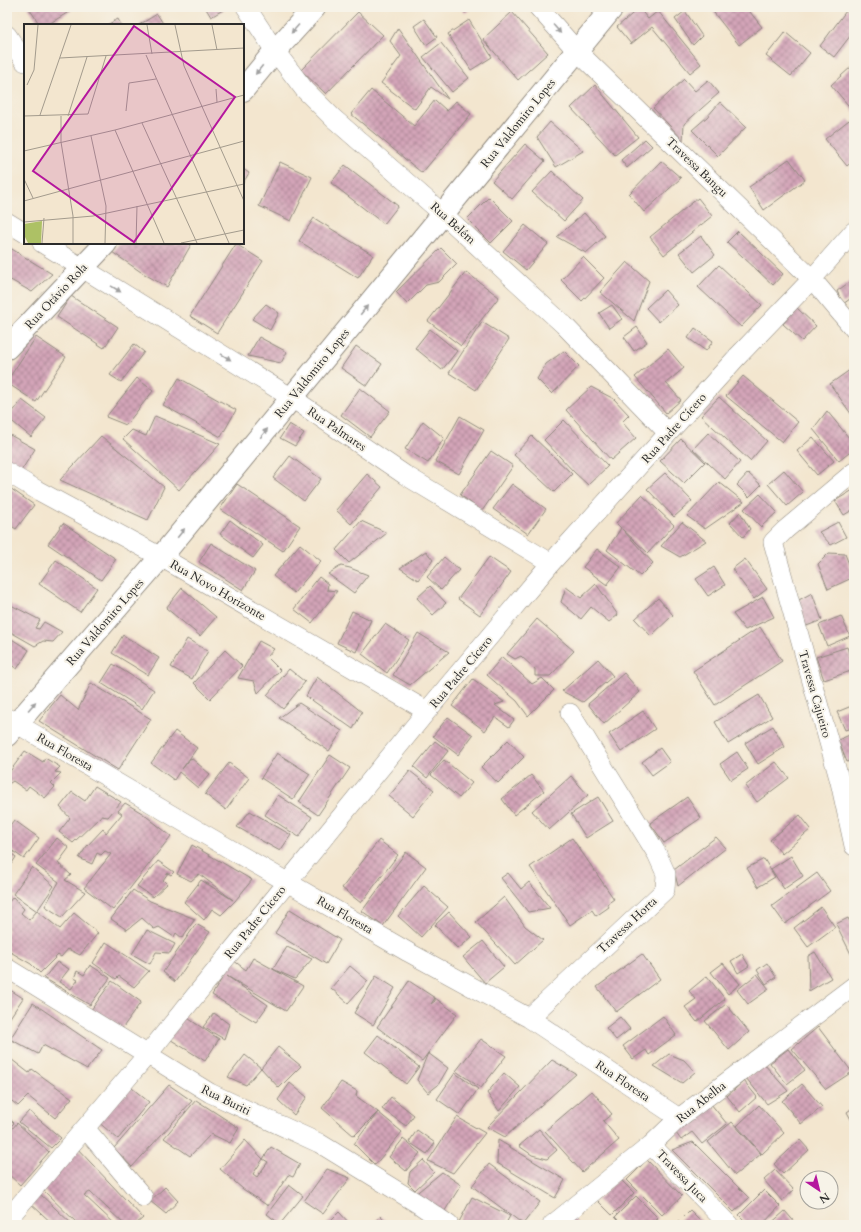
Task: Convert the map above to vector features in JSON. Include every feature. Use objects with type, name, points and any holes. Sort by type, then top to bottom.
[{"type":"street","name":"Rua Belém","points":[[246,7],[275,51],[304,89],[333,118],[443,214],[564,325],[668,433]]},
{"type":"street","points":[[244,89],[275,51],[315,7]]},
{"type":"street","name":"Travessa Bangu","points":[[538,7],[577,51],[812,279],[854,329]]},
{"type":"street","name":"Rua Valdomiro Lopes","points":[[10,726],[161,557],[613,7]]},
{"type":"street","points":[[7,35],[24,60]]},
{"type":"street","points":[[7,222],[24,232]]},
{"type":"street","name":"Rua Padre Cícero","points":[[7,1220],[147,1055],[287,882],[551,563],[737,357],[812,279],[854,231]]},
{"type":"street","name":"Rua Palmares","points":[[44,244],[292,398],[405,475],[551,563]]},
{"type":"street","name":"Rua Otávio Rola","points":[[7,348],[105,244]]},
{"type":"street","name":"Rua Novo Horizonte","points":[[7,472],[161,557],[428,711]]},
{"type":"street","name":"Travessa Cajueiro","points":[[854,472],[785,530],[773,542],[840,782],[854,846]]},
{"type":"street","name":"Travessa Horta","points":[[529,1018],[665,890],[666,874],[657,854],[570,713]]},
{"type":"street","name":"Rua Floresta","points":[[10,726],[204,834],[408,952],[529,1018],[680,1118]]},
{"type":"street","name":"Rua Buriti","points":[[7,968],[210,1093],[319,1143],[420,1205],[449,1225]]},
{"type":"street","name":"Rua Abelha","points":[[552,1225],[651,1144],[680,1118],[854,986]]},
{"type":"street","points":[[85,1128],[143,1196]]},
{"type":"street","name":"Travessa Juca","points":[[651,1144],[728,1225]]},
{"type":"building","points":[[28,7],[70,7],[72,10],[49,24],[39,24]]},
{"type":"building","points":[[205,7],[228,7],[211,17]]},
{"type":"building","points":[[460,7],[473,7],[465,13]]},
{"type":"building","points":[[713,7],[746,7],[762,27],[739,45],[711,9]]},
{"type":"building","points":[[849,7],[854,7],[854,31],[834,57],[820,46]]},
{"type":"building","points":[[639,8],[648,19],[658,11],[701,64],[690,73],[652,27],[631,44],[617,27]]},
{"type":"building","points":[[685,11],[702,36],[693,45],[675,19]]},
{"type":"building","points":[[358,12],[383,35],[326,94],[301,70]]},
{"type":"building","points":[[512,12],[548,53],[518,80],[483,39]]},
{"type":"building","points":[[157,14],[163,24],[141,24]]},
{"type":"building","points":[[118,19],[120,24],[109,24]]},
{"type":"building","points":[[424,19],[437,37],[426,45],[414,26]]},
{"type":"building","points":[[469,20],[492,57],[471,70],[448,34]]},
{"type":"building","points":[[398,28],[448,99],[431,87],[415,109],[381,83],[401,56],[390,41]]},
{"type":"building","points":[[785,32],[810,53],[791,76],[766,56]]},
{"type":"building","points":[[441,43],[469,78],[452,92],[423,57]]},
{"type":"building","points":[[851,67],[854,70],[854,112],[831,85]]},
{"type":"building","points":[[684,79],[695,91],[708,80],[719,93],[684,124],[683,140],[653,108]]},
{"type":"building","points":[[595,85],[638,137],[615,155],[571,108]]},
{"type":"building","points":[[371,90],[414,126],[435,100],[447,111],[456,101],[471,114],[422,173],[351,114]]},
{"type":"building","points":[[720,102],[746,127],[718,156],[692,130],[707,117]]},
{"type":"building","points":[[849,120],[854,125],[854,160],[847,166],[825,139]]},
{"type":"building","points":[[550,122],[583,151],[556,167],[537,137]]},
{"type":"building","points":[[645,139],[652,146],[627,168],[621,160]]},
{"type":"building","points":[[525,144],[545,161],[512,199],[492,181]]},
{"type":"building","points":[[789,159],[805,180],[764,210],[749,187]]},
{"type":"building","points":[[661,161],[681,178],[644,212],[629,194]]},
{"type":"building","points":[[280,162],[312,177],[291,221],[259,206]]},
{"type":"building","points":[[345,165],[398,206],[384,224],[331,183]]},
{"type":"building","points":[[244,170],[249,173],[244,181]]},
{"type":"building","points":[[552,171],[583,200],[564,221],[532,192]]},
{"type":"building","points":[[489,197],[513,221],[491,243],[467,219]]},
{"type":"building","points":[[698,198],[712,216],[664,255],[650,237]]},
{"type":"building","points":[[584,213],[605,236],[586,253],[557,237]]},
{"type":"building","points":[[314,218],[373,255],[358,278],[299,241]]},
{"type":"building","points":[[525,225],[548,244],[526,270],[503,251]]},
{"type":"building","points":[[738,231],[783,274],[773,285],[727,242]]},
{"type":"building","points":[[701,236],[715,255],[694,272],[679,253]]},
{"type":"building","points":[[118,244],[191,244],[167,287],[141,272],[112,252]]},
{"type":"building","points":[[236,244],[263,261],[217,333],[190,316]]},
{"type":"building","points":[[7,246],[52,274],[32,292],[7,278]]},
{"type":"building","points":[[441,248],[457,264],[439,282],[426,285],[407,304],[396,292]]},
{"type":"building","points":[[583,257],[604,278],[582,301],[561,280]]},
{"type":"building","points":[[627,262],[649,281],[634,321],[600,292]]},
{"type":"building","points":[[719,265],[762,305],[741,327],[698,287]]},
{"type":"building","points":[[466,272],[499,297],[461,346],[428,321]]},
{"type":"building","points":[[854,279],[854,296],[843,304],[837,291]]},
{"type":"building","points":[[665,290],[678,305],[659,322],[646,308]]},
{"type":"building","points":[[71,296],[118,327],[104,348],[57,317]]},
{"type":"building","points":[[266,304],[279,313],[270,330],[252,319]]},
{"type":"building","points":[[612,305],[622,319],[609,328],[599,313]]},
{"type":"building","points":[[797,308],[816,326],[802,341],[783,324]]},
{"type":"building","points":[[482,322],[509,339],[476,390],[449,373]]},
{"type":"building","points":[[637,327],[647,342],[634,351],[624,337]]},
{"type":"building","points":[[695,328],[713,341],[706,351],[688,338]]},
{"type":"building","points":[[430,329],[457,351],[442,370],[415,348]]},
{"type":"building","points":[[36,337],[66,357],[36,402],[7,383],[7,381]]},
{"type":"building","points":[[259,337],[287,352],[281,363],[248,356]]},
{"type":"building","points":[[134,344],[144,352],[121,382],[110,375]]},
{"type":"building","points":[[356,346],[382,364],[367,386],[341,368]]},
{"type":"building","points":[[668,349],[684,368],[666,383],[681,400],[666,413],[635,377]]},
{"type":"building","points":[[564,351],[579,366],[552,394],[537,379],[546,364]]},
{"type":"building","points":[[854,367],[854,418],[830,384]]},
{"type":"building","points":[[743,376],[798,422],[782,442],[726,396]]},
{"type":"building","points":[[137,378],[153,391],[126,425],[106,417]]},
{"type":"building","points":[[179,378],[236,410],[221,437],[163,405]]},
{"type":"building","points":[[591,387],[614,399],[629,415],[622,422],[636,438],[611,460],[566,410]]},
{"type":"building","points":[[360,388],[390,411],[370,437],[341,415]]},
{"type":"building","points":[[719,397],[767,441],[750,461],[701,416]]},
{"type":"building","points":[[22,400],[46,418],[31,437],[8,418]]},
{"type":"building","points":[[827,411],[854,444],[854,449],[839,461],[813,429]]},
{"type":"building","points":[[155,416],[220,444],[179,490],[123,439],[132,430],[146,436]]},
{"type":"building","points":[[460,416],[484,430],[459,474],[435,461]]},
{"type":"building","points":[[564,420],[608,466],[588,485],[544,440]]},
{"type":"building","points":[[423,421],[444,438],[428,463],[405,449]]},
{"type":"building","points":[[289,424],[304,433],[295,446],[280,438]]},
{"type":"building","points":[[708,433],[740,462],[725,479],[693,449]]},
{"type":"building","points":[[10,435],[35,449],[21,471],[7,463],[7,440]]},
{"type":"building","points":[[101,436],[164,487],[148,520],[60,480]]},
{"type":"building","points":[[532,436],[572,474],[554,492],[514,455]]},
{"type":"building","points":[[813,437],[834,461],[817,475],[797,451]]},
{"type":"building","points":[[681,439],[705,462],[684,483],[660,461]]},
{"type":"building","points":[[491,451],[513,466],[482,511],[460,495]]},
{"type":"building","points":[[290,456],[321,479],[304,501],[273,478]]},
{"type":"building","points":[[784,470],[803,492],[787,506],[768,484]]},
{"type":"building","points":[[665,473],[692,501],[674,517],[647,489]]},
{"type":"building","points":[[748,473],[761,485],[749,497],[737,485]]},
{"type":"building","points":[[367,474],[382,487],[351,524],[336,510]]},
{"type":"building","points":[[719,482],[744,502],[705,529],[687,516]]},
{"type":"building","points":[[237,484],[300,526],[283,551],[220,509]]},
{"type":"building","points":[[512,484],[546,509],[528,534],[493,509]]},
{"type":"building","points":[[10,488],[34,505],[16,529],[7,523],[7,492]]},
{"type":"building","points":[[853,490],[854,509],[844,515],[835,501]]},
{"type":"building","points":[[760,494],[777,512],[761,527],[744,509]]},
{"type":"building","points":[[642,495],[674,525],[648,553],[622,529],[653,563],[640,576],[607,550],[621,528],[616,523]]},
{"type":"building","points":[[740,512],[750,529],[743,537],[730,523]]},
{"type":"building","points":[[230,520],[263,545],[253,558],[220,534]]},
{"type":"building","points":[[361,521],[387,533],[349,563],[336,550]]},
{"type":"building","points":[[682,522],[706,541],[680,557],[661,546]]},
{"type":"building","points":[[838,522],[846,537],[831,545],[819,532]]},
{"type":"building","points":[[63,523],[116,559],[101,580],[48,544]]},
{"type":"building","points":[[211,543],[255,571],[243,590],[199,562]]},
{"type":"building","points":[[300,544],[321,561],[294,593],[273,576]]},
{"type":"building","points":[[597,549],[621,567],[607,585],[583,567]]},
{"type":"building","points":[[426,551],[433,560],[418,580],[400,568]]},
{"type":"building","points":[[829,553],[845,554],[854,577],[828,589],[818,564]]},
{"type":"building","points":[[444,557],[459,570],[441,590],[427,577]]},
{"type":"building","points":[[489,557],[511,572],[480,615],[458,599]]},
{"type":"building","points":[[745,559],[767,589],[754,599],[732,569]]},
{"type":"building","points":[[56,560],[97,588],[80,612],[39,584]]},
{"type":"building","points":[[341,566],[368,575],[354,593],[328,574]]},
{"type":"building","points":[[714,567],[725,585],[708,596],[696,579]]},
{"type":"building","points":[[319,577],[328,584],[327,590],[337,591],[312,623],[294,609]]},
{"type":"building","points":[[596,584],[618,615],[609,622],[591,607],[581,619],[561,602],[566,587],[581,598]]},
{"type":"building","points":[[430,586],[446,603],[433,615],[417,598]]},
{"type":"building","points":[[182,588],[216,617],[200,636],[166,608]]},
{"type":"building","points":[[812,593],[822,620],[804,627],[795,602]]},
{"type":"building","points":[[763,597],[774,617],[745,630],[733,614]]},
{"type":"building","points":[[658,598],[673,615],[651,636],[635,619]]},
{"type":"building","points":[[7,603],[40,620],[35,628],[39,629],[44,622],[62,632],[53,642],[43,641],[35,646],[7,630]]},
{"type":"building","points":[[352,611],[371,620],[356,652],[337,643]]},
{"type":"building","points":[[841,616],[850,636],[827,646],[819,625]]},
{"type":"building","points":[[537,619],[574,651],[550,676],[535,676],[535,669],[521,656],[515,659],[507,654]]},
{"type":"building","points":[[385,624],[409,640],[387,673],[362,654]]},
{"type":"building","points":[[760,627],[782,661],[715,705],[693,671]]},
{"type":"building","points":[[418,633],[449,652],[410,685],[393,675]]},
{"type":"building","points":[[123,635],[159,658],[148,675],[112,653]]},
{"type":"building","points":[[7,636],[29,650],[17,669],[7,662]]},
{"type":"building","points":[[187,639],[208,651],[192,679],[171,667]]},
{"type":"building","points":[[259,641],[274,649],[267,657],[280,670],[258,693],[254,681],[238,678]]},
{"type":"building","points":[[847,647],[854,670],[824,680],[816,657]]},
{"type":"building","points":[[225,650],[242,666],[210,699],[194,683]]},
{"type":"building","points":[[502,657],[532,684],[542,678],[554,690],[528,716],[517,701],[487,675]]},
{"type":"building","points":[[598,659],[613,676],[583,702],[562,691]]},
{"type":"building","points":[[113,664],[154,690],[142,709],[101,683]]},
{"type":"building","points":[[289,669],[305,682],[283,709],[267,695]]},
{"type":"building","points":[[624,673],[640,692],[604,724],[588,704]]},
{"type":"building","points":[[317,677],[362,712],[353,729],[306,696]]},
{"type":"building","points":[[473,679],[504,702],[495,705],[514,720],[509,727],[495,717],[485,731],[452,706]]},
{"type":"building","points":[[91,683],[151,719],[118,770],[39,721],[60,695],[78,710]]},
{"type":"building","points":[[759,695],[772,717],[728,744],[715,722]]},
{"type":"building","points":[[299,703],[342,731],[329,751],[279,718]]},
{"type":"building","points":[[854,705],[854,727],[845,730],[837,712]]},
{"type":"building","points":[[643,711],[655,729],[621,752],[609,734]]},
{"type":"building","points":[[448,717],[473,735],[458,755],[433,736]]},
{"type":"building","points":[[773,726],[785,747],[758,764],[745,743]]},
{"type":"building","points":[[175,731],[197,748],[182,769],[191,758],[210,774],[198,788],[179,772],[174,780],[151,763]]},
{"type":"building","points":[[854,733],[854,759],[847,762],[838,740]]},
{"type":"building","points":[[508,740],[524,757],[498,783],[481,767]]},
{"type":"building","points":[[435,741],[448,751],[427,778],[414,767]]},
{"type":"building","points":[[660,748],[670,762],[652,775],[642,762]]},
{"type":"building","points":[[25,751],[43,762],[45,758],[60,767],[55,772],[61,773],[51,783],[55,787],[45,798],[29,786],[26,790],[13,781],[7,785],[7,773],[8,774]]},
{"type":"building","points":[[737,752],[748,769],[731,780],[720,764]]},
{"type":"building","points":[[277,753],[310,774],[293,799],[261,778]]},
{"type":"building","points":[[330,755],[350,768],[318,815],[299,802]]},
{"type":"building","points":[[444,760],[472,783],[459,798],[431,775]]},
{"type":"building","points":[[776,762],[789,778],[757,802],[745,786]]},
{"type":"building","points":[[229,763],[249,778],[226,810],[205,794]]},
{"type":"building","points":[[410,771],[434,790],[413,816],[389,796]]},
{"type":"building","points":[[531,775],[544,791],[514,815],[502,799]]},
{"type":"building","points":[[571,776],[588,795],[549,830],[532,811]]},
{"type":"building","points":[[95,786],[121,802],[108,817],[101,816],[73,843],[59,832],[70,818],[60,807],[72,792],[85,801]]},
{"type":"building","points":[[278,795],[312,817],[299,837],[265,815]]},
{"type":"building","points":[[598,797],[613,821],[586,838],[571,814]]},
{"type":"building","points":[[687,797],[701,818],[664,843],[650,823]]},
{"type":"building","points":[[125,803],[142,813],[171,836],[113,910],[84,888],[111,854],[105,851],[101,855],[97,853],[92,864],[79,858],[87,846],[103,829],[106,833],[122,814],[118,811]]},
{"type":"building","points":[[250,811],[291,835],[280,851],[237,827]]},
{"type":"building","points":[[800,815],[811,829],[782,854],[770,840]]},
{"type":"building","points":[[14,820],[39,838],[24,859],[7,847],[7,829]]},
{"type":"building","points":[[716,837],[726,848],[678,886],[674,870]]},
{"type":"building","points":[[57,838],[69,848],[58,863],[71,875],[65,880],[85,892],[62,917],[45,906],[59,882],[36,865]]},
{"type":"building","points":[[572,838],[614,899],[607,904],[609,907],[596,916],[592,910],[570,925],[530,867]]},
{"type":"building","points":[[379,840],[398,855],[361,903],[342,888]]},
{"type":"building","points":[[192,845],[252,880],[221,915],[212,909],[204,920],[184,902],[201,880],[233,900],[199,874],[191,881],[177,874]]},
{"type":"building","points":[[7,850],[16,857],[7,871]]},
{"type":"building","points":[[406,852],[426,867],[383,926],[362,911]]},
{"type":"building","points":[[791,856],[803,876],[784,889],[771,869]]},
{"type":"building","points":[[764,859],[775,877],[758,887],[747,868]]},
{"type":"building","points":[[158,861],[174,872],[171,875],[168,873],[163,880],[167,884],[153,897],[137,886]]},
{"type":"building","points":[[32,867],[54,886],[37,911],[13,894]]},
{"type":"building","points":[[508,873],[521,889],[529,882],[550,908],[528,912],[501,878]]},
{"type":"building","points":[[817,873],[830,891],[785,924],[772,906]]},
{"type":"building","points":[[424,886],[448,907],[421,937],[398,916]]},
{"type":"building","points":[[133,890],[150,901],[195,919],[182,938],[176,933],[174,937],[159,927],[154,929],[142,918],[127,930],[111,919]]},
{"type":"building","points":[[13,897],[24,909],[21,913],[29,920],[37,911],[60,929],[74,913],[98,933],[80,955],[68,949],[61,957],[58,955],[40,973],[31,964],[7,950],[7,903]]},
{"type":"building","points":[[504,897],[525,926],[543,940],[515,965],[476,922]]},
{"type":"building","points":[[821,907],[835,927],[808,947],[794,928]]},
{"type":"building","points":[[290,909],[340,940],[326,964],[275,933]]},
{"type":"building","points":[[449,912],[472,937],[458,949],[435,925]]},
{"type":"building","points":[[848,918],[854,929],[854,953],[851,954],[836,924]]},
{"type":"building","points":[[196,924],[210,932],[175,982],[163,972]]},
{"type":"building","points":[[147,930],[175,944],[170,953],[156,952],[150,964],[132,954]]},
{"type":"building","points":[[483,941],[504,967],[485,983],[463,957]]},
{"type":"building","points":[[106,942],[149,971],[134,987],[119,976],[116,979],[93,963]]},
{"type":"building","points":[[287,947],[312,959],[295,979],[273,969]]},
{"type":"building","points":[[815,952],[831,978],[809,991],[808,956]]},
{"type":"building","points":[[642,954],[660,979],[616,1012],[597,987]]},
{"type":"building","points":[[742,954],[749,966],[738,973],[731,961]]},
{"type":"building","points":[[253,958],[303,986],[286,1011],[227,976],[268,1005],[256,1022],[212,995],[233,960],[246,970]]},
{"type":"building","points":[[57,962],[69,969],[59,982],[71,989],[78,980],[74,978],[77,971],[84,975],[90,965],[110,978],[90,1005],[44,978]]},
{"type":"building","points":[[723,963],[740,984],[728,994],[711,972]]},
{"type":"building","points":[[767,963],[776,977],[766,984],[757,970]]},
{"type":"building","points":[[350,966],[368,981],[348,1003],[331,988]]},
{"type":"building","points":[[757,974],[769,989],[748,1004],[737,990]]},
{"type":"building","points":[[376,976],[395,988],[373,1025],[354,1013]]},
{"type":"building","points":[[707,976],[725,999],[697,1022],[685,1007],[696,999],[689,991]]},
{"type":"building","points":[[112,981],[141,1002],[121,1030],[91,1010]]},
{"type":"building","points":[[409,981],[435,998],[457,1014],[422,1061],[377,1027]]},
{"type":"building","points":[[7,988],[23,998],[7,1022]]},
{"type":"building","points":[[33,1003],[102,1050],[87,1069],[43,1045],[38,1054],[10,1039]]},
{"type":"building","points":[[726,1004],[749,1032],[729,1050],[705,1021]]},
{"type":"building","points":[[214,1013],[229,1024],[224,1039],[203,1027]]},
{"type":"building","points":[[183,1015],[219,1039],[205,1061],[168,1038]]},
{"type":"building","points":[[663,1016],[676,1035],[649,1055],[646,1050],[633,1059],[623,1046]]},
{"type":"building","points":[[620,1017],[630,1029],[616,1040],[606,1028]]},
{"type":"building","points":[[818,1027],[852,1072],[826,1089],[792,1049]]},
{"type":"building","points":[[378,1035],[419,1067],[406,1084],[365,1052]]},
{"type":"building","points":[[481,1039],[506,1056],[481,1088],[456,1071]]},
{"type":"building","points":[[278,1047],[301,1066],[279,1088],[261,1068]]},
{"type":"building","points":[[788,1049],[805,1070],[787,1084],[770,1063]]},
{"type":"building","points":[[428,1053],[448,1068],[438,1085],[428,1093],[417,1080]]},
{"type":"building","points":[[669,1054],[684,1060],[695,1072],[682,1083],[654,1066]]},
{"type":"building","points":[[245,1055],[261,1068],[246,1085],[228,1077]]},
{"type":"building","points":[[7,1056],[29,1073],[32,1069],[72,1098],[55,1118],[28,1096],[18,1106],[7,1097]]},
{"type":"building","points":[[552,1060],[576,1074],[505,1137],[487,1127]]},
{"type":"building","points":[[764,1064],[788,1091],[767,1104],[746,1078]]},
{"type":"building","points":[[455,1073],[478,1089],[460,1115],[437,1099]]},
{"type":"building","points":[[504,1073],[520,1087],[499,1111],[487,1093]]},
{"type":"building","points":[[744,1081],[757,1097],[740,1112],[727,1096]]},
{"type":"building","points":[[341,1082],[357,1091],[356,1096],[378,1112],[354,1136],[322,1108]]},
{"type":"building","points":[[290,1083],[307,1097],[294,1115],[278,1100]]},
{"type":"building","points":[[127,1084],[149,1102],[118,1139],[96,1120]]},
{"type":"building","points":[[802,1084],[822,1107],[801,1124],[782,1101]]},
{"type":"building","points":[[169,1085],[192,1101],[132,1167],[114,1148]]},
{"type":"building","points":[[592,1091],[612,1114],[603,1121],[619,1140],[582,1172],[545,1131]]},
{"type":"building","points":[[391,1097],[414,1115],[406,1126],[382,1109]]},
{"type":"building","points":[[196,1100],[239,1128],[230,1143],[211,1134],[190,1156],[164,1138]]},
{"type":"building","points":[[711,1104],[727,1124],[702,1144],[692,1132],[681,1140],[676,1133]]},
{"type":"building","points":[[759,1105],[784,1133],[762,1154],[737,1126]]},
{"type":"building","points":[[854,1107],[854,1125],[847,1112]]},
{"type":"building","points":[[29,1111],[61,1138],[51,1148],[19,1122]]},
{"type":"building","points":[[378,1112],[402,1132],[375,1165],[354,1144]]},
{"type":"building","points":[[7,1116],[14,1123],[7,1130]]},
{"type":"building","points":[[457,1117],[485,1133],[453,1173],[428,1161]]},
{"type":"building","points":[[732,1122],[761,1154],[735,1175],[708,1142]]},
{"type":"building","points":[[17,1123],[49,1152],[20,1185],[7,1173],[7,1135]]},
{"type":"building","points":[[539,1129],[557,1150],[547,1159],[532,1155],[519,1146]]},
{"type":"building","points":[[417,1130],[435,1143],[427,1154],[409,1142]]},
{"type":"building","points":[[403,1139],[420,1153],[406,1171],[389,1157]]},
{"type":"building","points":[[245,1140],[263,1159],[271,1147],[300,1164],[293,1177],[288,1175],[268,1206],[243,1189],[220,1169]],"holes":[[[263,1159],[268,1162],[257,1177],[253,1174]]]},
{"type":"building","points":[[498,1140],[565,1180],[555,1198],[497,1163]]},
{"type":"building","points":[[800,1140],[809,1150],[783,1174],[774,1164]]},
{"type":"building","points":[[693,1142],[749,1198],[734,1212],[672,1150]]},
{"type":"building","points":[[75,1146],[143,1218],[135,1225],[125,1225],[90,1192],[84,1195],[116,1225],[79,1225],[42,1189]]},
{"type":"building","points":[[423,1160],[434,1172],[415,1190],[408,1183],[410,1172]]},
{"type":"building","points":[[647,1160],[682,1196],[662,1215],[627,1180]]},
{"type":"building","points":[[489,1164],[540,1202],[523,1224],[472,1186]]},
{"type":"building","points":[[327,1169],[350,1178],[323,1214],[304,1201]]},
{"type":"building","points":[[775,1170],[794,1190],[782,1201],[764,1180]]},
{"type":"building","points":[[442,1172],[461,1185],[441,1217],[413,1196]]},
{"type":"building","points":[[619,1178],[634,1193],[612,1215],[597,1200]]},
{"type":"building","points":[[289,1185],[303,1196],[280,1224],[267,1214]]},
{"type":"building","points":[[165,1187],[178,1201],[166,1214],[150,1201]]},
{"type":"building","points":[[764,1190],[780,1206],[762,1225],[749,1225],[739,1215]]},
{"type":"building","points":[[39,1193],[73,1225],[54,1225],[29,1202]]},
{"type":"building","points":[[636,1196],[658,1218],[651,1225],[623,1225],[615,1217]]},
{"type":"building","points":[[472,1197],[510,1216],[505,1225],[465,1225],[459,1222]]},
{"type":"building","points":[[690,1210],[705,1225],[675,1225]]},
{"type":"building","points":[[785,1211],[797,1225],[769,1225]]},
{"type":"building","points":[[339,1212],[351,1225],[326,1225]]},
{"type":"building","points":[[381,1216],[389,1225],[371,1225]]},
{"type":"building","points":[[571,1216],[579,1225],[560,1225]]}]
